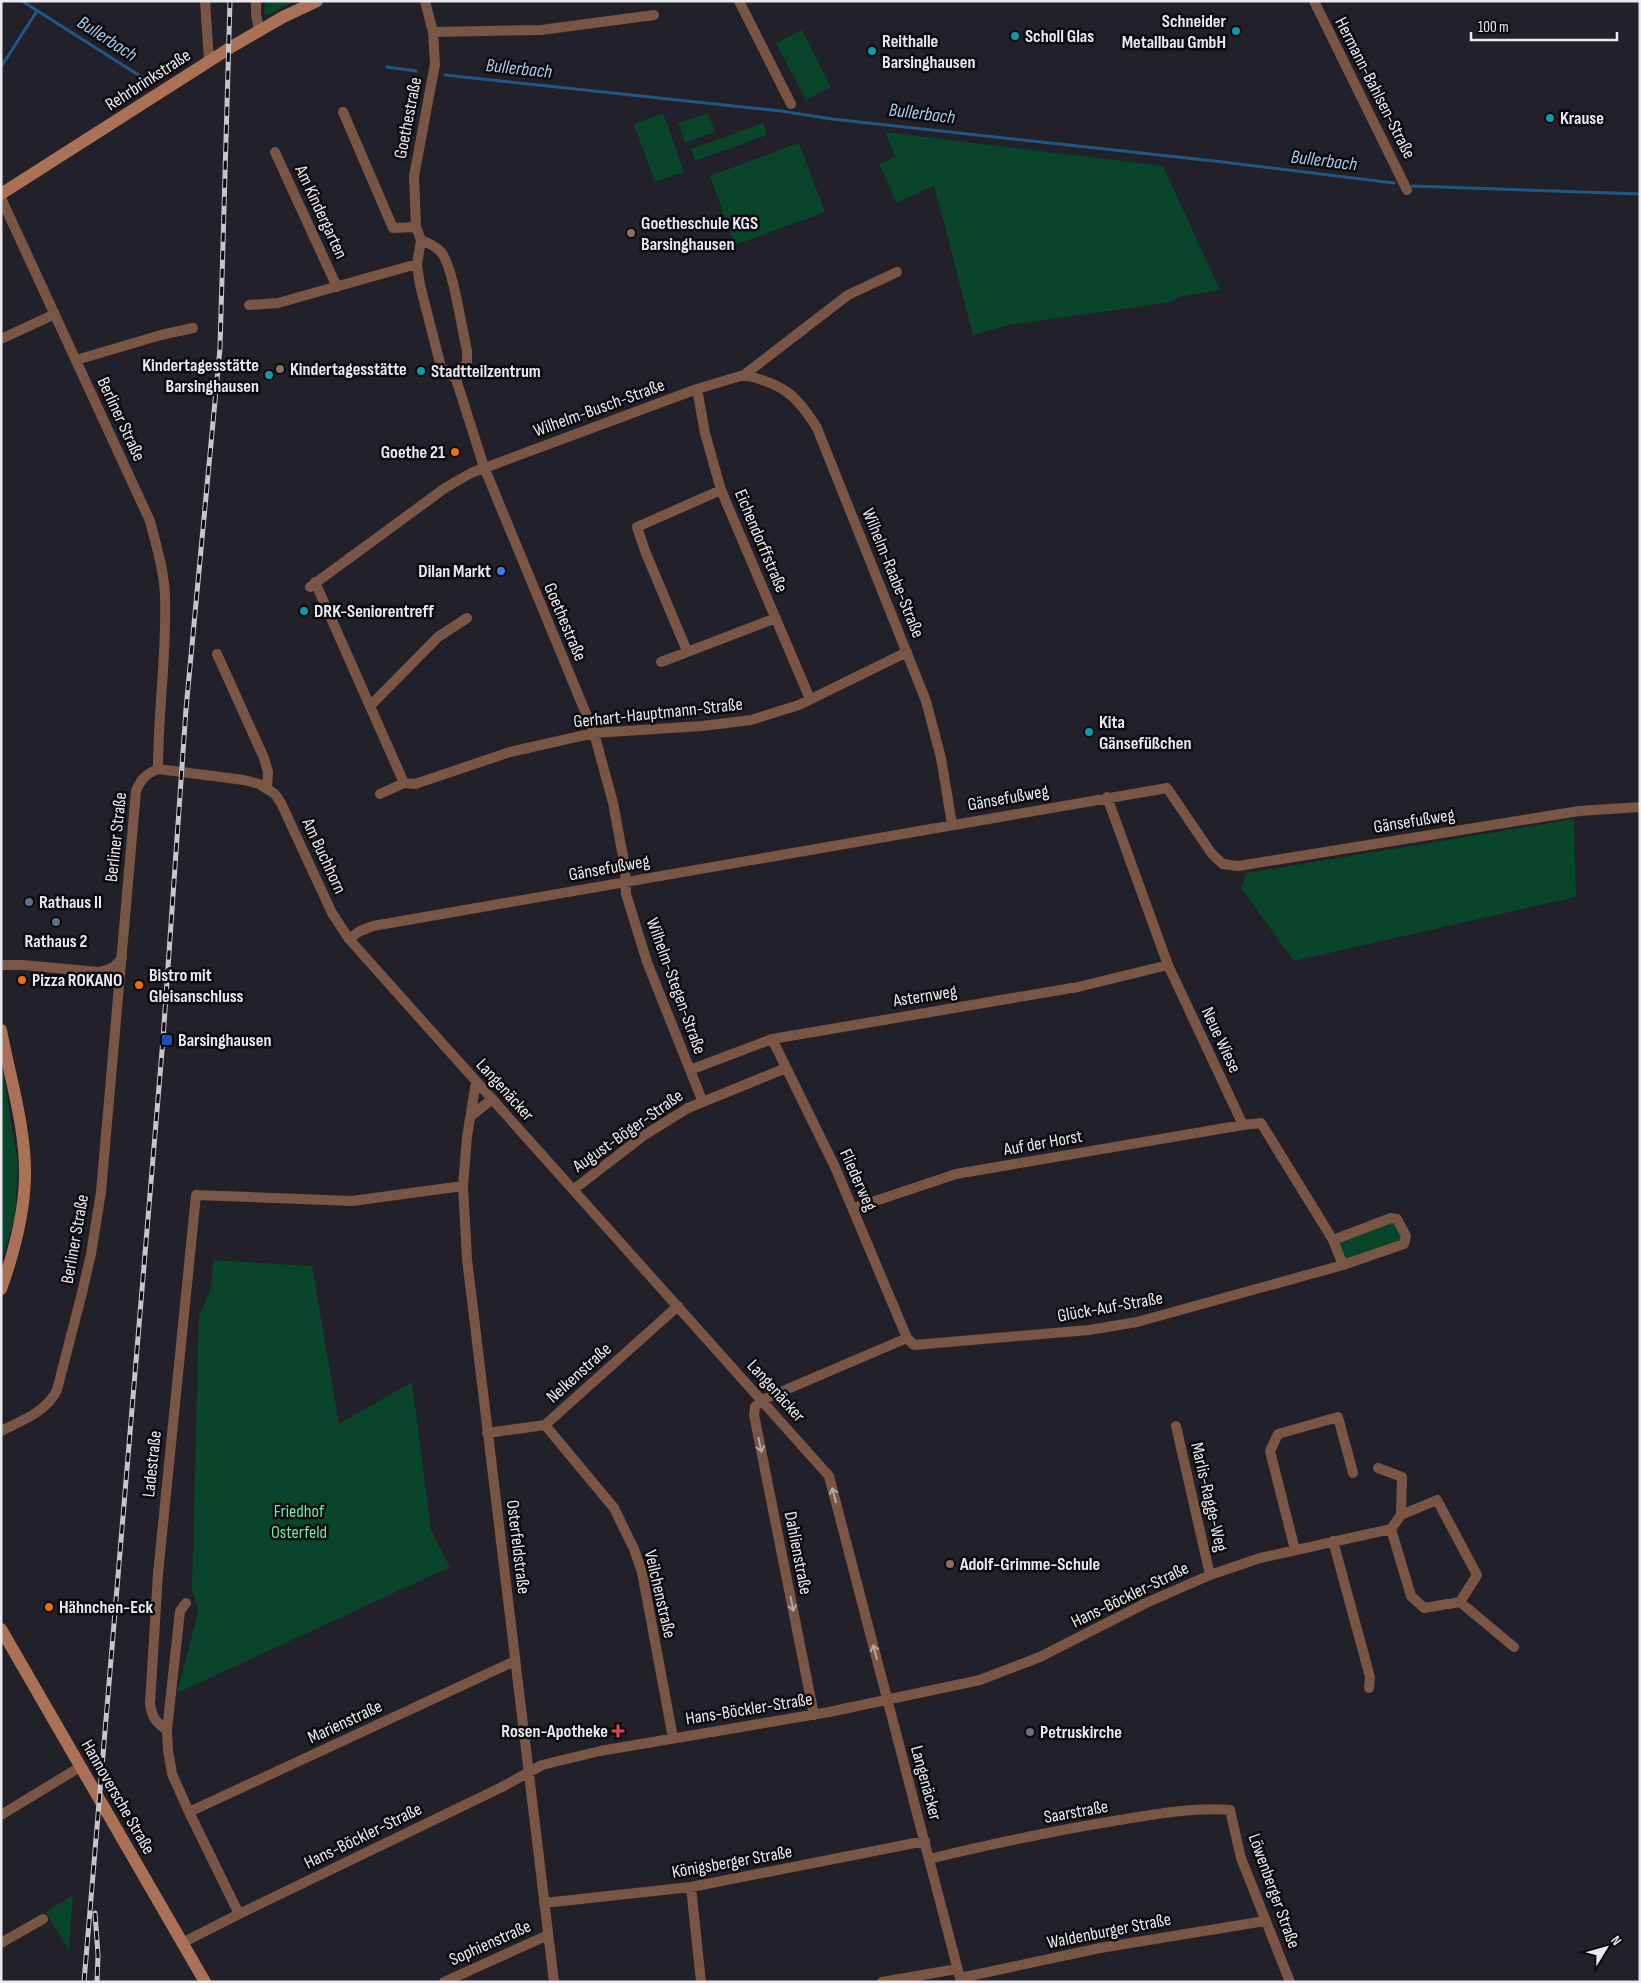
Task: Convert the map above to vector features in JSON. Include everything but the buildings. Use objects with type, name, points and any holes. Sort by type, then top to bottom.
[{"type":"main road","name":"Rehrbrinkstraße","points":[[1,196],[259,30],[317,1]]},
{"type":"main road","points":[[1,1030],[21,1133],[25,1176],[20,1223],[10,1266],[1,1289]]},
{"type":"main road","name":"Hannoversche Straße","points":[[1,1629],[205,1982]]},
{"type":"street","points":[[205,1],[209,61]]},
{"type":"street","points":[[256,1],[259,30]]},
{"type":"street","name":"Goethestraße","points":[[425,1],[433,32],[435,64],[414,176],[416,227],[421,240],[417,264],[420,285],[441,367],[456,379],[484,467],[594,733],[613,803],[626,882]]},
{"type":"street","points":[[739,1],[791,104]]},
{"type":"street","name":"Hermann-Bahlsen-Straße","points":[[1314,1],[1407,190]]},
{"type":"street","points":[[433,32],[541,30],[654,15]]},
{"type":"street","points":[[343,112],[393,228],[416,227]]},
{"type":"street","name":"Am Kindergarten","points":[[275,152],[337,287]]},
{"type":"street","name":"Berliner Straße","points":[[1,196],[150,520],[162,570],[165,595],[158,769],[148,773],[140,781],[136,791],[101,1192],[91,1254],[57,1390],[52,1400],[44,1408],[1,1431]]},
{"type":"street","points":[[421,240],[433,244],[442,253],[446,261],[467,351],[467,362],[456,379]]},
{"type":"street","name":"Am Kindergarten","points":[[250,305],[278,303],[417,264]]},
{"type":"street","name":"Wilhelm-Busch-Straße","points":[[370,706],[312,584],[446,488],[484,467],[697,389],[744,375],[848,295],[897,272]]},
{"type":"street","points":[[1,339],[55,314]]},
{"type":"street","name":"Berliner Straße","points":[[76,360],[193,328]]},
{"type":"street","name":"Wilhelm-Raabe-Straße","points":[[744,375],[769,381],[790,393],[806,410],[817,428],[929,711],[941,758],[952,824]]},
{"type":"street","name":"Eichendorffstraße","points":[[697,389],[707,441],[721,490],[810,700]]},
{"type":"street","points":[[687,651],[644,550],[637,527],[721,490]]},
{"type":"street","points":[[404,783],[370,706],[438,637],[467,618]]},
{"type":"street","points":[[661,662],[776,618]]},
{"type":"street","name":"Gerhart-Hauptmann-Straße","points":[[380,794],[404,783],[414,784],[510,752],[594,733],[702,726],[752,720],[799,706],[907,652]]},
{"type":"street","points":[[158,769],[244,780],[267,788],[268,772],[264,758],[217,654]]},
{"type":"street","name":"Am Buchhorn","points":[[267,788],[275,794],[281,803],[332,913],[349,939]]},
{"type":"street","name":"Gänsefußweg","points":[[349,939],[360,931],[373,926],[1167,788],[1212,854],[1223,864],[1238,866],[1579,811],[1640,807]]},
{"type":"street","name":"Neue Wiese","points":[[1107,798],[1168,965],[1243,1125]]},
{"type":"street","name":"Wilhelm-Stegen-Straße","points":[[626,882],[626,894],[647,962],[702,1100]]},
{"type":"street","name":"Langenäcker","points":[[349,939],[829,1476],[959,1976]]},
{"type":"street","points":[[1,965],[23,965],[99,972],[109,970],[117,965],[122,958]]},
{"type":"street","name":"Asternweg","points":[[690,1070],[772,1039],[1078,987],[1168,965]]},
{"type":"street","name":"Fliederweg","points":[[772,1039],[854,1208],[907,1338]]},
{"type":"street","name":"August-Böger-Straße","points":[[573,1190],[643,1136],[702,1100],[786,1068]]},
{"type":"street","name":"Osterfeldstraße","points":[[476,1082],[467,1137],[463,1186],[466,1259],[554,1982]]},
{"type":"street","points":[[471,1116],[492,1099]]},
{"type":"street","points":[[1243,1125],[1260,1123],[1333,1240],[1343,1265]]},
{"type":"street","name":"Auf der Horst","points":[[854,1208],[956,1174],[1243,1125]]},
{"type":"street","name":"Ladestraße","points":[[167,1730],[158,1725],[152,1715],[150,1704],[158,1574],[196,1195],[352,1201],[463,1186]]},
{"type":"street","name":"Glück-Auf-Straße","points":[[907,1338],[914,1345],[1090,1330],[1137,1322],[1343,1265],[1404,1244],[1406,1236],[1398,1219],[1390,1218],[1333,1240]]},
{"type":"street","name":"Nelkenstraße","points":[[487,1433],[545,1425],[678,1306]]},
{"type":"street","points":[[762,1400],[907,1338]]},
{"type":"street","name":"Dahlienstraße","points":[[762,1400],[755,1407],[754,1415],[814,1715]]},
{"type":"street","points":[[1295,1550],[1270,1451],[1278,1434],[1338,1418],[1353,1473]]},
{"type":"street","name":"Veilchenstraße","points":[[545,1425],[614,1508],[634,1549],[642,1572],[672,1738]]},
{"type":"street","name":"Marlis-Ragge-Weg","points":[[1176,1426],[1210,1575]]},
{"type":"street","points":[[1378,1468],[1402,1477],[1401,1514]]},
{"type":"street","points":[[1437,1500],[1478,1575],[1460,1602],[1424,1608],[1411,1596],[1391,1528],[1401,1514],[1437,1500]]},
{"type":"street","name":"Hans-Böckler-Straße","points":[[182,1943],[502,1787],[542,1765],[672,1738],[814,1715],[980,1680],[1040,1658],[1146,1603],[1210,1575],[1260,1558],[1391,1528]]},
{"type":"street","points":[[1334,1541],[1370,1677],[1369,1688]]},
{"type":"street","points":[[1460,1602],[1514,1647]]},
{"type":"street","points":[[186,1603],[180,1611],[167,1730],[172,1774],[239,1914]]},
{"type":"street","name":"Marienstraße","points":[[189,1812],[515,1661]]},
{"type":"street","points":[[1,1815],[80,1767]]},
{"type":"street","name":"Saarstraße","points":[[929,1859],[999,1842],[1108,1822],[1190,1809],[1230,1810]]},
{"type":"street","name":"Löwenberger Straße","points":[[1230,1810],[1241,1858],[1290,1982]]},
{"type":"street","name":"Königsberger Straße","points":[[544,1903],[691,1887],[925,1841]]},
{"type":"street","points":[[691,1887],[701,1982]]},
{"type":"street","points":[[1,1943],[43,1919]]},
{"type":"street","name":"Waldenburger Straße","points":[[882,1982],[959,1976],[1100,1948],[1266,1921]]},
{"type":"street","name":"Sophienstraße","points":[[444,1982],[548,1935]]},
{"type":"green space","points":[[265,1],[294,1],[268,15],[264,14]]},
{"type":"green space","points":[[802,30],[831,87],[806,100],[776,43]]},
{"type":"green space","points":[[663,113],[684,172],[655,182],[634,124]]},
{"type":"green space","points":[[708,113],[715,132],[685,143],[678,123]]},
{"type":"green space","points":[[763,123],[767,135],[695,161],[691,149]]},
{"type":"green space","points":[[885,132],[1163,166],[1220,290],[1178,297],[1173,302],[1008,325],[973,335],[934,185],[897,203],[879,164],[896,157]]},
{"type":"green space","points":[[799,143],[825,212],[735,245],[710,176]]},
{"type":"green space","points":[[1574,819],[1576,897],[1294,961],[1241,888],[1247,873]]},
{"type":"green space","points":[[1,1059],[18,1164],[15,1218],[4,1254],[1,1256]]},
{"type":"green space","points":[[1397,1219],[1404,1244],[1343,1265],[1333,1240]]},
{"type":"green space","name":"Friedhof Osterfeld","points":[[213,1260],[312,1266],[339,1424],[412,1382],[431,1530],[450,1567],[177,1693],[198,1607],[192,1590],[199,1314],[210,1288]]},
{"type":"green space","points":[[73,1895],[69,1950],[46,1913]]},
{"type":"waterway","name":"Bullerbach","points":[[22,1],[151,83]]},
{"type":"waterway","points":[[1,67],[37,11]]},
{"type":"waterway","name":"Bullerbach","points":[[387,67],[416,71]]},
{"type":"waterway","name":"Bullerbach","points":[[445,75],[781,111],[832,119],[1394,183]]},
{"type":"waterway","name":"Bullerbach","points":[[1412,186],[1640,194]]},
{"type":"railway","points":[[84,1982],[163,1039],[186,709],[220,348],[230,1]]},
{"type":"railway","points":[[95,1913],[98,1955],[97,1982]]},
{"type":"place","name":"Schneider Metallbau GmbH","points":[[1236,31]]},
{"type":"place","name":"Scholl Glas","points":[[1015,36]]},
{"type":"place","name":"Reithalle Barsinghausen","points":[[872,51]]},
{"type":"place","name":"Krause","points":[[1550,118]]},
{"type":"place","name":"Goetheschule KGS Barsinghausen","points":[[631,233]]},
{"type":"place","name":"Kindertagesstätte","points":[[280,369]]},
{"type":"place","name":"Stadtteilzentrum","points":[[421,371]]},
{"type":"place","name":"Kindertagesstätte Barsinghausen","points":[[269,375]]},
{"type":"place","name":"Goethe 21","points":[[455,452]]},
{"type":"place","name":"Dilan Markt","points":[[501,571]]},
{"type":"place","name":"DRK-Seniorentreff","points":[[304,611]]},
{"type":"place","name":"Kita Gänsefüßchen","points":[[1089,732]]},
{"type":"place","name":"Rathaus II","points":[[29,902]]},
{"type":"place","name":"Rathaus 2","points":[[56,922]]},
{"type":"place","name":"Pizza ROKANO","points":[[22,980]]},
{"type":"place","name":"Bistro mit Gleisanschluss","points":[[139,985]]},
{"type":"place","name":"Barsinghausen","points":[[167,1040]]},
{"type":"place","name":"Adolf-Grimme-Schule","points":[[950,1564]]},
{"type":"place","name":"Hähnchen-Eck","points":[[49,1607]]},
{"type":"place","name":"Rosen-Apotheke","points":[[618,1731]]},
{"type":"place","name":"Petruskirche","points":[[1030,1732]]}]
